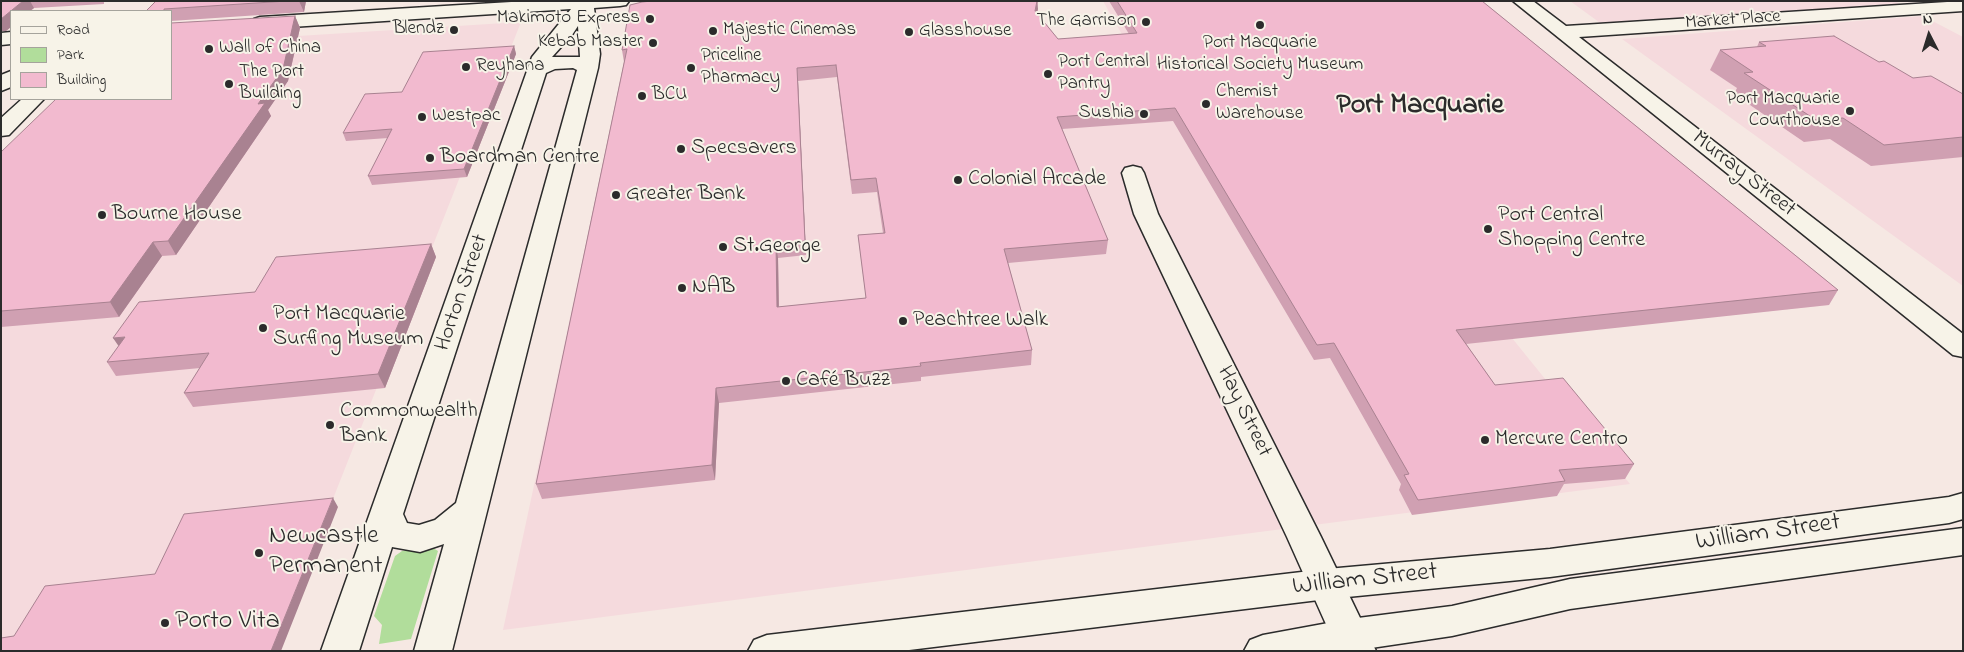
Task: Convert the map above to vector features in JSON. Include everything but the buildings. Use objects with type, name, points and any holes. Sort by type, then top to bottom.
[{"type":"street","points":[[254,6],[341,1]]},
{"type":"street","points":[[241,24],[481,6],[620,1]]},
{"type":"street","name":"Murray Street","points":[[1522,1],[1963,348]]},
{"type":"street","points":[[1954,1],[1963,6]]},
{"type":"street","points":[[433,651],[588,68],[590,54],[586,2]]},
{"type":"street","name":"Horton Street","points":[[340,651],[388,516],[542,57],[565,31],[586,2]]},
{"type":"street","name":"Market Place","points":[[1563,32],[1963,6]]},
{"type":"street","points":[[538,70],[551,63],[576,62],[588,68]]},
{"type":"street","points":[[1,130],[33,100]]},
{"type":"street","name":"Hay Street","points":[[1133,172],[1146,214],[1327,584],[1353,643]]},
{"type":"street","name":"William Street","points":[[767,651],[1327,584],[1550,563],[1940,511],[1963,506]]},
{"type":"street","points":[[388,516],[393,534],[420,539],[448,530],[470,510]]},
{"type":"street","name":"William Street","points":[[1263,651],[1353,643],[1570,594],[1963,540]]},
{"type":"shaded area","points":[[1103,1],[1464,1],[1830,305],[1512,338],[1630,484],[503,630],[635,14],[1046,51],[1128,45]]},
{"type":"shaded area","points":[[1570,1],[1895,1],[1900,4],[1603,25]]},
{"type":"shaded area","points":[[1923,16],[1963,37],[1963,286],[1622,39]]},
{"type":"shaded area","points":[[521,22],[273,651],[1,651],[1,169],[172,100],[172,44]]},
{"type":"green space","points":[[433,548],[438,551],[411,639],[379,644],[382,625],[374,616],[395,556],[402,551]]},
{"type":"place","name":"Makimoto Express","points":[[650,19]]},
{"type":"place","name":"The Garrison","points":[[1146,22]]},
{"type":"place","name":"Port Macquarie Historical Society Museum","points":[[1260,25]]},
{"type":"place","name":"Blendz","points":[[454,30]]},
{"type":"place","name":"Majestic Cinemas","points":[[713,31]]},
{"type":"place","name":"Glasshouse","points":[[909,32]]},
{"type":"place","name":"Kebab Master","points":[[653,43]]},
{"type":"place","name":"Wall of China","points":[[209,49]]},
{"type":"place","name":"Reyhana","points":[[466,67]]},
{"type":"place","name":"Priceline Pharmacy","points":[[691,68]]},
{"type":"place","name":"Port Central Pantry","points":[[1048,74]]},
{"type":"place","name":"The Port Building","points":[[229,84]]},
{"type":"place","name":"BCU","points":[[642,96]]},
{"type":"place","name":"Chemist Warehouse","points":[[1206,104]]},
{"type":"place","name":"Port Macquarie Courthouse","points":[[1850,111]]},
{"type":"place","name":"Sushia","points":[[1144,114]]},
{"type":"place","name":"Westpac","points":[[422,117]]},
{"type":"place","name":"Specsavers","points":[[681,149]]},
{"type":"place","name":"Boardman Centre","points":[[430,158]]},
{"type":"place","name":"Colonial Arcade","points":[[958,180]]},
{"type":"place","name":"Greater Bank","points":[[616,195]]},
{"type":"place","name":"Bourne House","points":[[102,215]]},
{"type":"place","name":"Port Central Shopping Centre","points":[[1488,229]]},
{"type":"place","name":"St.George","points":[[723,247]]},
{"type":"place","name":"NAB","points":[[682,288]]},
{"type":"place","name":"Peachtree Walk","points":[[903,321]]},
{"type":"place","name":"Port Macquarie Surfing Museum","points":[[263,328]]},
{"type":"place","name":"Café Buzz","points":[[786,381]]},
{"type":"place","name":"Commonwealth Bank","points":[[330,425]]},
{"type":"place","name":"Mercure Centro","points":[[1485,440]]},
{"type":"place","name":"Newcastle Permanent","points":[[259,553]]},
{"type":"place","name":"Porto Vita","points":[[165,623]]},
{"type":"district","name":"Port Macquarie","points":[[1420,107]]}]
